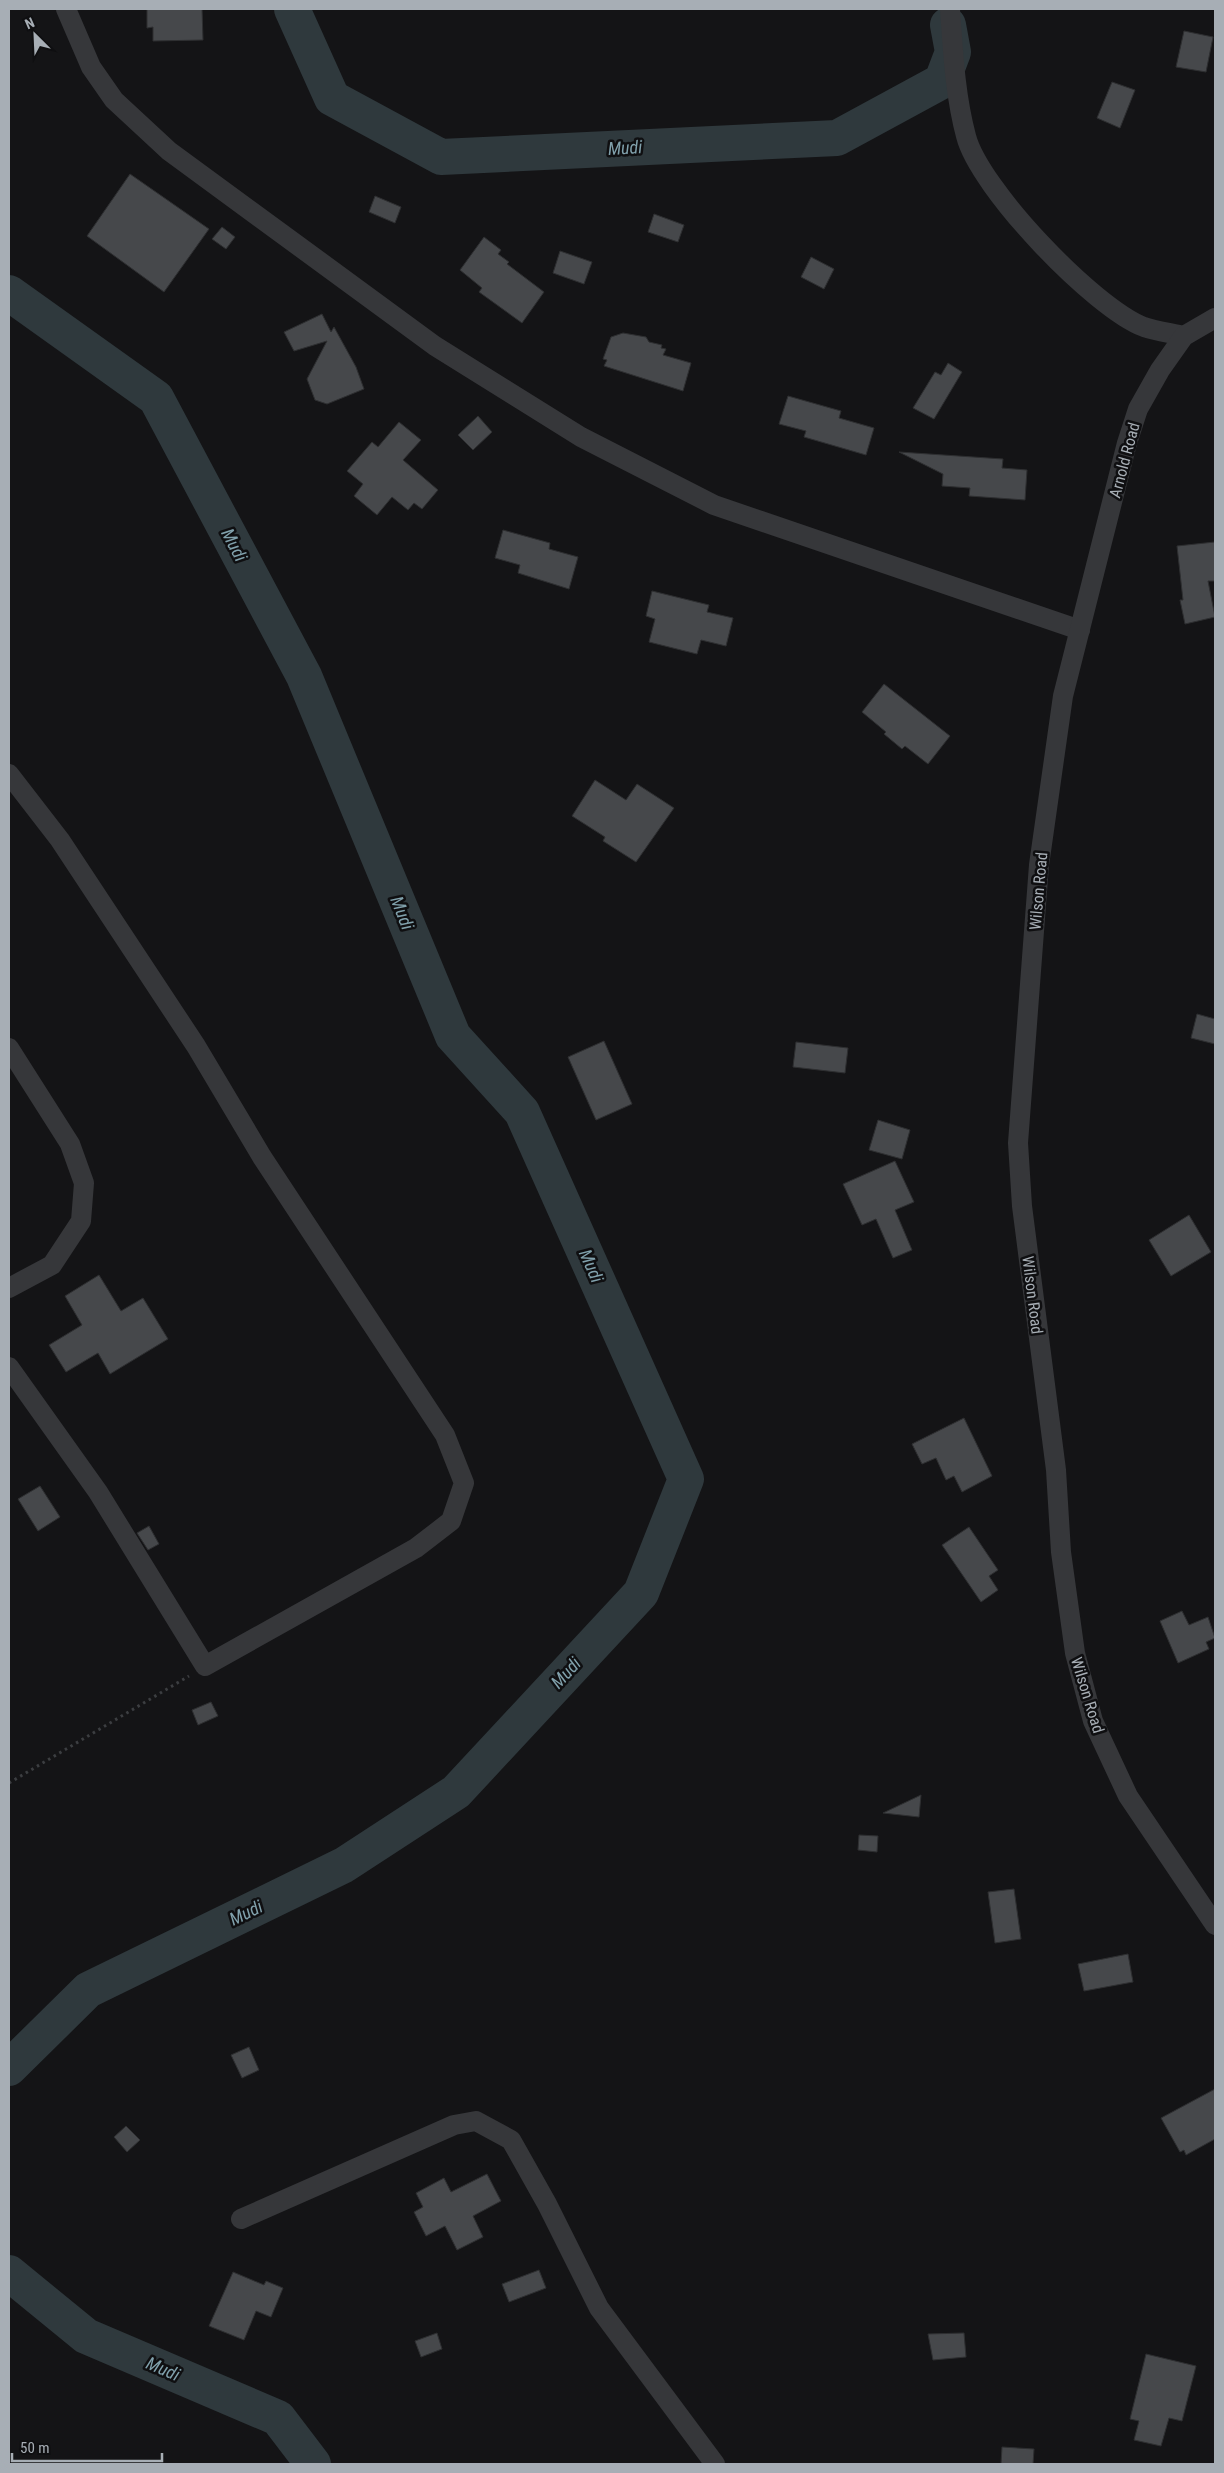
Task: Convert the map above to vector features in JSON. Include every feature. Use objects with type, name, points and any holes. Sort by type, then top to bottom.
[{"type":"street","points":[[66,9],[91,67],[114,100],[169,151],[435,346],[581,437],[714,505],[1080,630]]},
{"type":"street","points":[[950,9],[955,77],[966,138],[989,183],[1022,224],[1066,268],[1108,305],[1143,326],[1184,336]]},
{"type":"street","name":"Arnold Road","points":[[1080,630],[1127,443],[1138,409],[1160,370],[1184,336],[1215,318]]},
{"type":"street","name":"Wilson Road","points":[[1080,630],[1064,696],[1039,865],[1018,1143],[1022,1206],[1056,1470],[1061,1552],[1066,1589],[1075,1653],[1093,1721],[1128,1796],[1215,1925]]},
{"type":"street","points":[[9,774],[60,840],[196,1046],[262,1157],[445,1435],[464,1483],[451,1521],[416,1548],[205,1666],[98,1492],[9,1367]]},
{"type":"street","points":[[9,1048],[70,1144],[84,1183],[81,1221],[52,1265],[9,1288]]},
{"type":"street","points":[[241,2219],[454,2125],[476,2121],[494,2129],[511,2140],[547,2204],[599,2308],[715,2464]]},
{"type":"path","points":[[9,1783],[205,1666]]},
{"type":"building","points":[[147,9],[202,9],[203,40],[153,41],[153,27],[147,28]]},
{"type":"building","points":[[1184,31],[1213,37],[1206,72],[1176,67]]},
{"type":"building","points":[[1112,82],[1135,90],[1120,128],[1097,118]]},
{"type":"building","points":[[130,174],[209,229],[164,292],[87,236]]},
{"type":"building","points":[[375,196],[401,207],[395,223],[369,212]]},
{"type":"building","points":[[654,214],[684,225],[678,242],[648,232]]},
{"type":"building","points":[[222,227],[235,237],[226,249],[212,239]]},
{"type":"building","points":[[484,237],[501,250],[498,254],[509,262],[507,264],[544,292],[522,323],[479,292],[482,288],[460,270]]},
{"type":"building","points":[[560,251],[592,262],[584,284],[553,273]]},
{"type":"building","points":[[811,257],[834,269],[824,289],[801,277]]},
{"type":"building","points":[[322,314],[331,332],[334,327],[356,367],[364,389],[327,404],[315,400],[307,379],[327,341],[294,351],[284,332]]},
{"type":"building","points":[[623,333],[646,337],[649,342],[662,345],[661,348],[666,349],[663,355],[691,363],[683,391],[604,366],[607,360],[603,359],[611,337]]},
{"type":"building","points":[[948,363],[962,372],[934,419],[913,408],[935,372],[941,375]]},
{"type":"building","points":[[788,396],[841,411],[839,418],[874,428],[866,455],[804,437],[806,431],[779,424]]},
{"type":"building","points":[[478,416],[492,432],[473,450],[458,435]]},
{"type":"building","points":[[399,422],[421,440],[403,460],[438,490],[422,509],[414,503],[408,510],[392,497],[377,515],[354,496],[363,484],[347,471],[372,442],[378,447]]},
{"type":"building","points":[[899,452],[1003,459],[1002,468],[1027,470],[1025,500],[969,496],[970,488],[942,486],[943,474]]},
{"type":"building","points":[[503,530],[550,543],[549,549],[578,557],[569,589],[518,573],[520,565],[495,558]]},
{"type":"building","points":[[1215,542],[1215,581],[1208,581],[1215,617],[1185,624],[1180,600],[1183,600],[1177,546]]},
{"type":"building","points":[[652,591],[709,605],[707,612],[733,618],[726,646],[701,640],[697,654],[649,642],[655,619],[646,616]]},
{"type":"building","points":[[884,684],[950,736],[928,764],[905,746],[902,749],[884,734],[886,732],[862,712]]},
{"type":"building","points":[[595,780],[626,800],[637,784],[674,808],[636,862],[603,841],[605,837],[572,816]]},
{"type":"building","points":[[1197,1014],[1215,1019],[1215,1044],[1191,1038]]},
{"type":"building","points":[[604,1041],[632,1104],[596,1120],[568,1057]]},
{"type":"building","points":[[796,1042],[848,1048],[845,1073],[793,1067]]},
{"type":"building","points":[[878,1120],[910,1130],[902,1159],[869,1150]]},
{"type":"building","points":[[895,1161],[914,1202],[895,1210],[912,1250],[893,1258],[876,1219],[862,1225],[843,1184]]},
{"type":"building","points":[[1189,1215],[1211,1252],[1171,1276],[1149,1240]]},
{"type":"building","points":[[99,1275],[121,1311],[143,1298],[168,1339],[110,1374],[98,1353],[66,1372],[49,1345],[82,1325],[65,1296]]},
{"type":"building","points":[[964,1418],[992,1476],[962,1492],[954,1476],[946,1480],[936,1458],[922,1464],[912,1444]]},
{"type":"building","points":[[40,1486],[60,1517],[38,1531],[18,1499]]},
{"type":"building","points":[[149,1526],[159,1544],[148,1550],[137,1533]]},
{"type":"building","points":[[969,1527],[998,1570],[989,1576],[998,1590],[981,1602],[942,1545]]},
{"type":"building","points":[[1182,1611],[1189,1625],[1208,1617],[1215,1638],[1206,1642],[1209,1649],[1178,1663],[1160,1621]]},
{"type":"building","points":[[211,1702],[218,1716],[198,1725],[192,1710]]},
{"type":"building","points":[[921,1795],[919,1817],[883,1813]]},
{"type":"building","points":[[859,1835],[878,1836],[877,1852],[858,1850]]},
{"type":"building","points":[[1014,1889],[1021,1939],[995,1943],[988,1892]]},
{"type":"building","points":[[1128,1954],[1133,1982],[1084,1991],[1078,1964]]},
{"type":"building","points":[[249,2047],[259,2070],[242,2078],[231,2055]]},
{"type":"building","points":[[1215,2089],[1215,2139],[1186,2155],[1184,2150],[1180,2152],[1161,2118]]},
{"type":"building","points":[[126,2126],[140,2140],[127,2152],[114,2137]]},
{"type":"building","points":[[487,2174],[501,2201],[473,2216],[483,2237],[457,2250],[445,2226],[426,2236],[414,2212],[423,2207],[416,2193],[444,2178],[451,2192]]},
{"type":"building","points":[[539,2270],[546,2288],[509,2302],[502,2284]]},
{"type":"building","points":[[233,2272],[264,2285],[266,2281],[283,2288],[271,2317],[256,2311],[244,2340],[209,2326]]},
{"type":"building","points":[[437,2333],[442,2349],[421,2357],[415,2341]]},
{"type":"building","points":[[964,2333],[966,2357],[933,2360],[928,2334]]},
{"type":"building","points":[[1146,2354],[1196,2366],[1182,2421],[1169,2418],[1161,2446],[1134,2440],[1139,2421],[1130,2419]]},
{"type":"building","points":[[1002,2447],[1034,2449],[1033,2464],[1001,2464]]},
{"type":"waterway","name":"Mudi","points":[[292,9],[332,98],[441,157],[837,138],[942,81],[953,52],[948,25]]},
{"type":"waterway","name":"Mudi","points":[[9,293],[156,398],[304,676],[453,1036],[522,1112],[686,1479],[641,1593],[456,1792],[344,1865],[88,1990],[9,2068]]},
{"type":"waterway","name":"Mudi","points":[[9,2273],[86,2336],[278,2418],[313,2464]]}]
